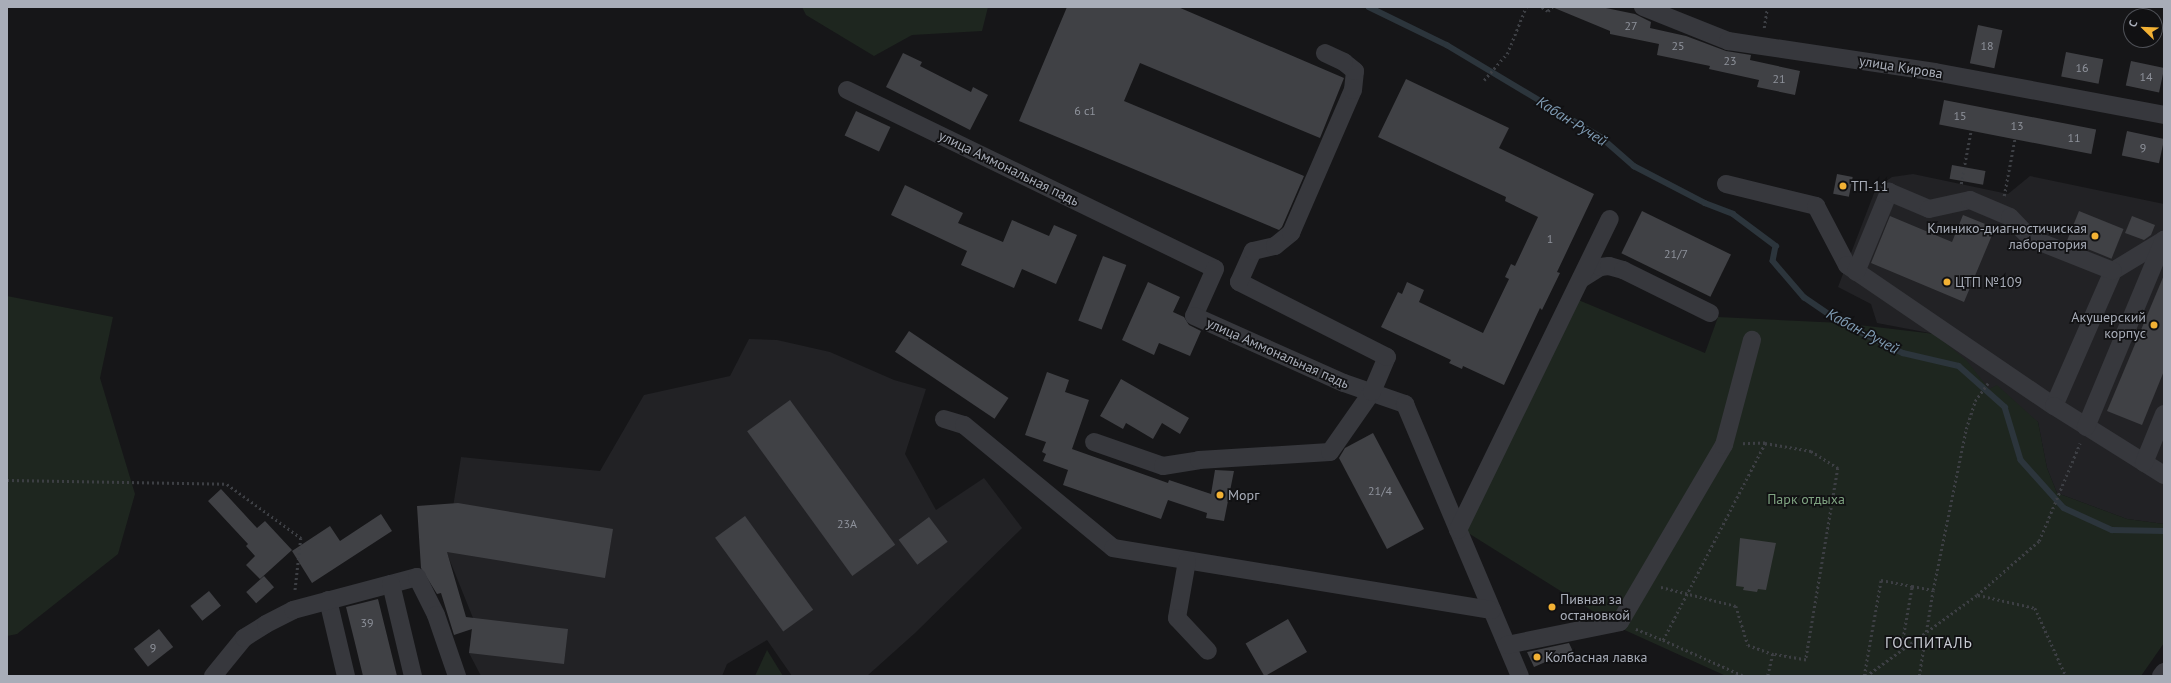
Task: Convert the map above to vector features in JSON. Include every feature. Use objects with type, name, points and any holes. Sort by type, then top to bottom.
[{"type":"street","name":"улица Кирова","points":[[1643,7],[1728,41],[1935,72],[2164,115]]},
{"type":"street","points":[[1239,282],[1253,251],[1275,246],[1291,233],[1353,90],[1355,71],[1344,62],[1325,53]]},
{"type":"street","name":"улица Аммональная падь","points":[[848,90],[1215,268],[1194,316],[1344,383],[1405,404],[1520,676]]},
{"type":"street","points":[[1726,184],[1816,206],[1847,265],[1856,272],[2054,406],[2164,475]]},
{"type":"street","points":[[1856,272],[1889,192],[1929,209],[1970,200],[2010,217],[2030,238],[2112,271]]},
{"type":"street","points":[[1458,530],[1610,219]]},
{"type":"street","points":[[2054,406],[2112,271],[2164,240]]},
{"type":"street","points":[[2086,427],[2164,240]]},
{"type":"street","points":[[1581,279],[1600,267],[1609,266],[1623,270],[1710,313]]},
{"type":"street","points":[[1094,442],[1163,466],[1199,460],[1330,452],[1372,392],[1387,357],[1239,282],[1215,268]]},
{"type":"street","points":[[1506,644],[1620,622],[1724,445],[1752,340]]},
{"type":"street","points":[[2144,463],[2164,414]]},
{"type":"street","points":[[944,419],[964,425],[1113,548],[1492,610]]},
{"type":"street","points":[[1187,561],[1177,618],[1208,651]]},
{"type":"street","points":[[213,676],[244,638],[293,610],[417,577],[436,615],[457,676]]},
{"type":"street","points":[[383,586],[414,676]]},
{"type":"street","points":[[328,600],[346,676]]},
{"type":"street","points":[[2161,676],[2164,672]]},
{"type":"path","points":[[1484,80],[1507,54],[1526,7]]},
{"type":"path","points":[[1542,7],[1548,11],[1552,7]]},
{"type":"path","points":[[1961,184],[1971,130]]},
{"type":"path","points":[[2003,193],[2015,138]]},
{"type":"path","points":[[1919,676],[1933,590],[1966,429],[1975,401],[1986,386]]},
{"type":"path","points":[[1865,676],[1926,630],[1977,595],[2040,541],[2086,427]]},
{"type":"path","points":[[1643,583],[1736,606],[1748,645],[1773,654],[1806,660],[1838,468],[1812,451],[1765,442],[1724,445]]},
{"type":"path","points":[[1663,640],[1765,442]]},
{"type":"path","points":[[7,480],[228,484],[301,538],[293,610]]},
{"type":"path","points":[[1865,676],[1881,580],[1933,590]]},
{"type":"path","points":[[1900,650],[1912,586]]},
{"type":"path","points":[[1977,595],[2036,608],[2066,676]]},
{"type":"path","points":[[1620,622],[1744,676]]},
{"type":"path","points":[[1768,676],[1773,654]]},
{"type":"shaded area","points":[[1913,174],[2008,194],[2030,176],[2164,204],[2164,524],[2127,519],[2057,493],[2047,468],[2038,422],[1989,389],[1935,334],[1877,323],[1871,304],[1838,287],[1876,188],[1892,177]]},
{"type":"shaded area","points":[[749,339],[777,340],[830,352],[894,380],[926,389],[905,454],[936,510],[984,478],[1022,528],[915,633],[867,676],[792,676],[767,640],[727,664],[722,676],[481,676],[469,653],[473,618],[446,551],[461,457],[600,471],[644,395],[730,376]]},
{"type":"green space","points":[[802,7],[988,7],[982,31],[912,35],[874,56],[806,15]]},
{"type":"green space","points":[[7,296],[113,317],[100,378],[135,494],[118,554],[17,634],[7,636]]},
{"type":"green space","name":"Парк отдыха","points":[[1576,299],[1705,353],[1718,317],[1842,323],[1935,334],[1967,361],[1989,389],[1997,385],[2038,422],[2047,468],[2057,493],[2127,519],[2164,524],[2164,643],[2141,676],[1726,676],[1618,627],[1465,531]]},
{"type":"green space","points":[[767,650],[783,676],[755,676]]},
{"type":"building","points":[[1067,7],[1178,7],[1344,78],[1320,138],[1140,63],[1124,101],[1304,176],[1282,227],[1279,230],[1019,121]]},
{"type":"building","points":[[1552,7],[1601,7],[1635,14],[1651,22],[1650,28],[1686,36],[1726,51],[1751,55],[1750,60],[1800,71],[1795,95],[1757,87],[1759,80],[1709,69],[1710,66],[1657,55],[1659,44],[1610,34],[1610,31]]},
{"type":"building","points":[[1978,25],[2002,30],[1994,68],[1970,63]]},
{"type":"building","points":[[2066,52],[2103,59],[2099,84],[2061,77]]},
{"type":"building","points":[[903,53],[922,62],[920,66],[971,92],[973,87],[988,95],[970,130],[886,87]]},
{"type":"building","points":[[2131,61],[2164,68],[2159,93],[2126,85]]},
{"type":"building","points":[[1406,79],[1509,128],[1499,148],[1594,194],[1557,272],[1560,273],[1542,310],[1540,308],[1504,385],[1463,366],[1462,369],[1449,363],[1451,360],[1381,327],[1398,292],[1402,294],[1407,282],[1424,290],[1419,302],[1483,333],[1509,279],[1505,277],[1511,264],[1515,266],[1538,217],[1505,201],[1506,197],[1378,137]]},
{"type":"building","points":[[1944,100],[2096,130],[2091,154],[1939,125]]},
{"type":"building","points":[[856,111],[890,127],[879,152],[845,135]]},
{"type":"building","points":[[2127,131],[2164,139],[2159,163],[2122,155]]},
{"type":"building","points":[[1952,165],[1985,171],[1983,185],[1950,179]]},
{"type":"building","name":"ТП-11","points":[[1837,174],[1853,177],[1849,197],[1833,194]]},
{"type":"building","points":[[905,185],[963,213],[958,223],[1003,242],[1012,220],[1049,236],[1054,225],[1077,235],[1056,284],[1022,269],[1014,288],[961,265],[967,251],[891,215]]},
{"type":"building","points":[[1642,211],[1731,254],[1710,297],[1621,253]]},
{"type":"building","name":"Клинико-диагностичиская лаборатория","points":[[2079,211],[2124,229],[2112,259],[2067,241]]},
{"type":"building","points":[[1963,215],[1995,228],[1964,302],[1871,263],[1890,216],[1952,242]]},
{"type":"building","points":[[2132,216],[2155,225],[2151,235],[2144,240],[2125,233]]},
{"type":"building","points":[[1103,256],[1126,265],[1102,329],[1078,320]]},
{"type":"building","name":"Акушерский корпус","points":[[2164,275],[2164,371],[2142,425],[2107,411]]},
{"type":"building","points":[[1148,282],[1180,297],[1173,312],[1184,317],[1189,325],[1201,331],[1190,356],[1159,343],[1154,355],[1122,340]]},
{"type":"building","points":[[909,331],[1008,398],[995,419],[895,352]]},
{"type":"building","points":[[1047,372],[1069,380],[1065,392],[1089,400],[1072,449],[1168,483],[1169,480],[1211,494],[1215,470],[1234,471],[1224,521],[1206,518],[1207,513],[1168,500],[1161,519],[1063,485],[1068,470],[1043,461],[1046,454],[1042,452],[1046,442],[1025,435]]},
{"type":"building","points":[[1121,379],[1189,418],[1180,434],[1162,423],[1153,439],[1126,423],[1123,429],[1100,416]]},
{"type":"building","points":[[790,400],[895,545],[852,576],[747,431]]},
{"type":"building","points":[[1373,433],[1424,529],[1387,549],[1339,458],[1345,448]]},
{"type":"building","points":[[221,489],[257,528],[265,521],[292,550],[260,579],[246,565],[255,556],[246,546],[248,544],[208,501]]},
{"type":"building","points":[[458,503],[613,529],[605,578],[447,552],[466,617],[568,629],[564,664],[469,653],[472,629],[454,635],[441,593],[437,594],[421,568],[417,506]]},
{"type":"building","points":[[381,514],[392,531],[312,583],[292,551],[330,526],[340,541]]},
{"type":"building","points":[[745,516],[813,610],[783,632],[715,538]]},
{"type":"building","points":[[929,517],[948,542],[917,565],[899,540]]},
{"type":"building","points":[[1740,538],[1776,543],[1766,590],[1758,589],[1757,592],[1743,590],[1744,587],[1736,586]]},
{"type":"building","points":[[264,576],[274,587],[256,603],[246,592]]},
{"type":"building","points":[[209,591],[221,606],[202,621],[190,606]]},
{"type":"building","points":[[378,599],[397,676],[363,676],[346,607]]},
{"type":"building","points":[[1288,619],[1307,652],[1264,676],[1246,644]]},
{"type":"building","points":[[159,629],[173,647],[148,667],[134,649]]},
{"type":"building","points":[[1569,643],[1576,658],[1564,664],[1559,656],[1534,667],[1527,652]]},
{"type":"waterway","name":"Кабан-Ручей","points":[[1369,7],[1447,45],[1601,137],[1634,166],[1705,203],[1733,214],[1776,246],[1773,261],[1804,297],[1842,323],[1903,353],[1959,366],[2005,407],[2021,460],[2064,508],[2112,530],[2164,531]]},
{"type":"place","name":"ТП-11","points":[[1843,186]]},
{"type":"place","name":"Клинико-диагностичиская лаборатория","points":[[2095,236]]},
{"type":"place","name":"ЦТП №109","points":[[1947,282]]},
{"type":"place","name":"Акушерский корпус","points":[[2154,325]]},
{"type":"place","name":"Морг","points":[[1220,495]]},
{"type":"place","name":"Пивная за остановкой","points":[[1552,607]]},
{"type":"place","name":"Колбасная лавка","points":[[1537,657]]},
{"type":"district","name":"ГОСПИТАЛЬ","points":[[1929,643]]}]
